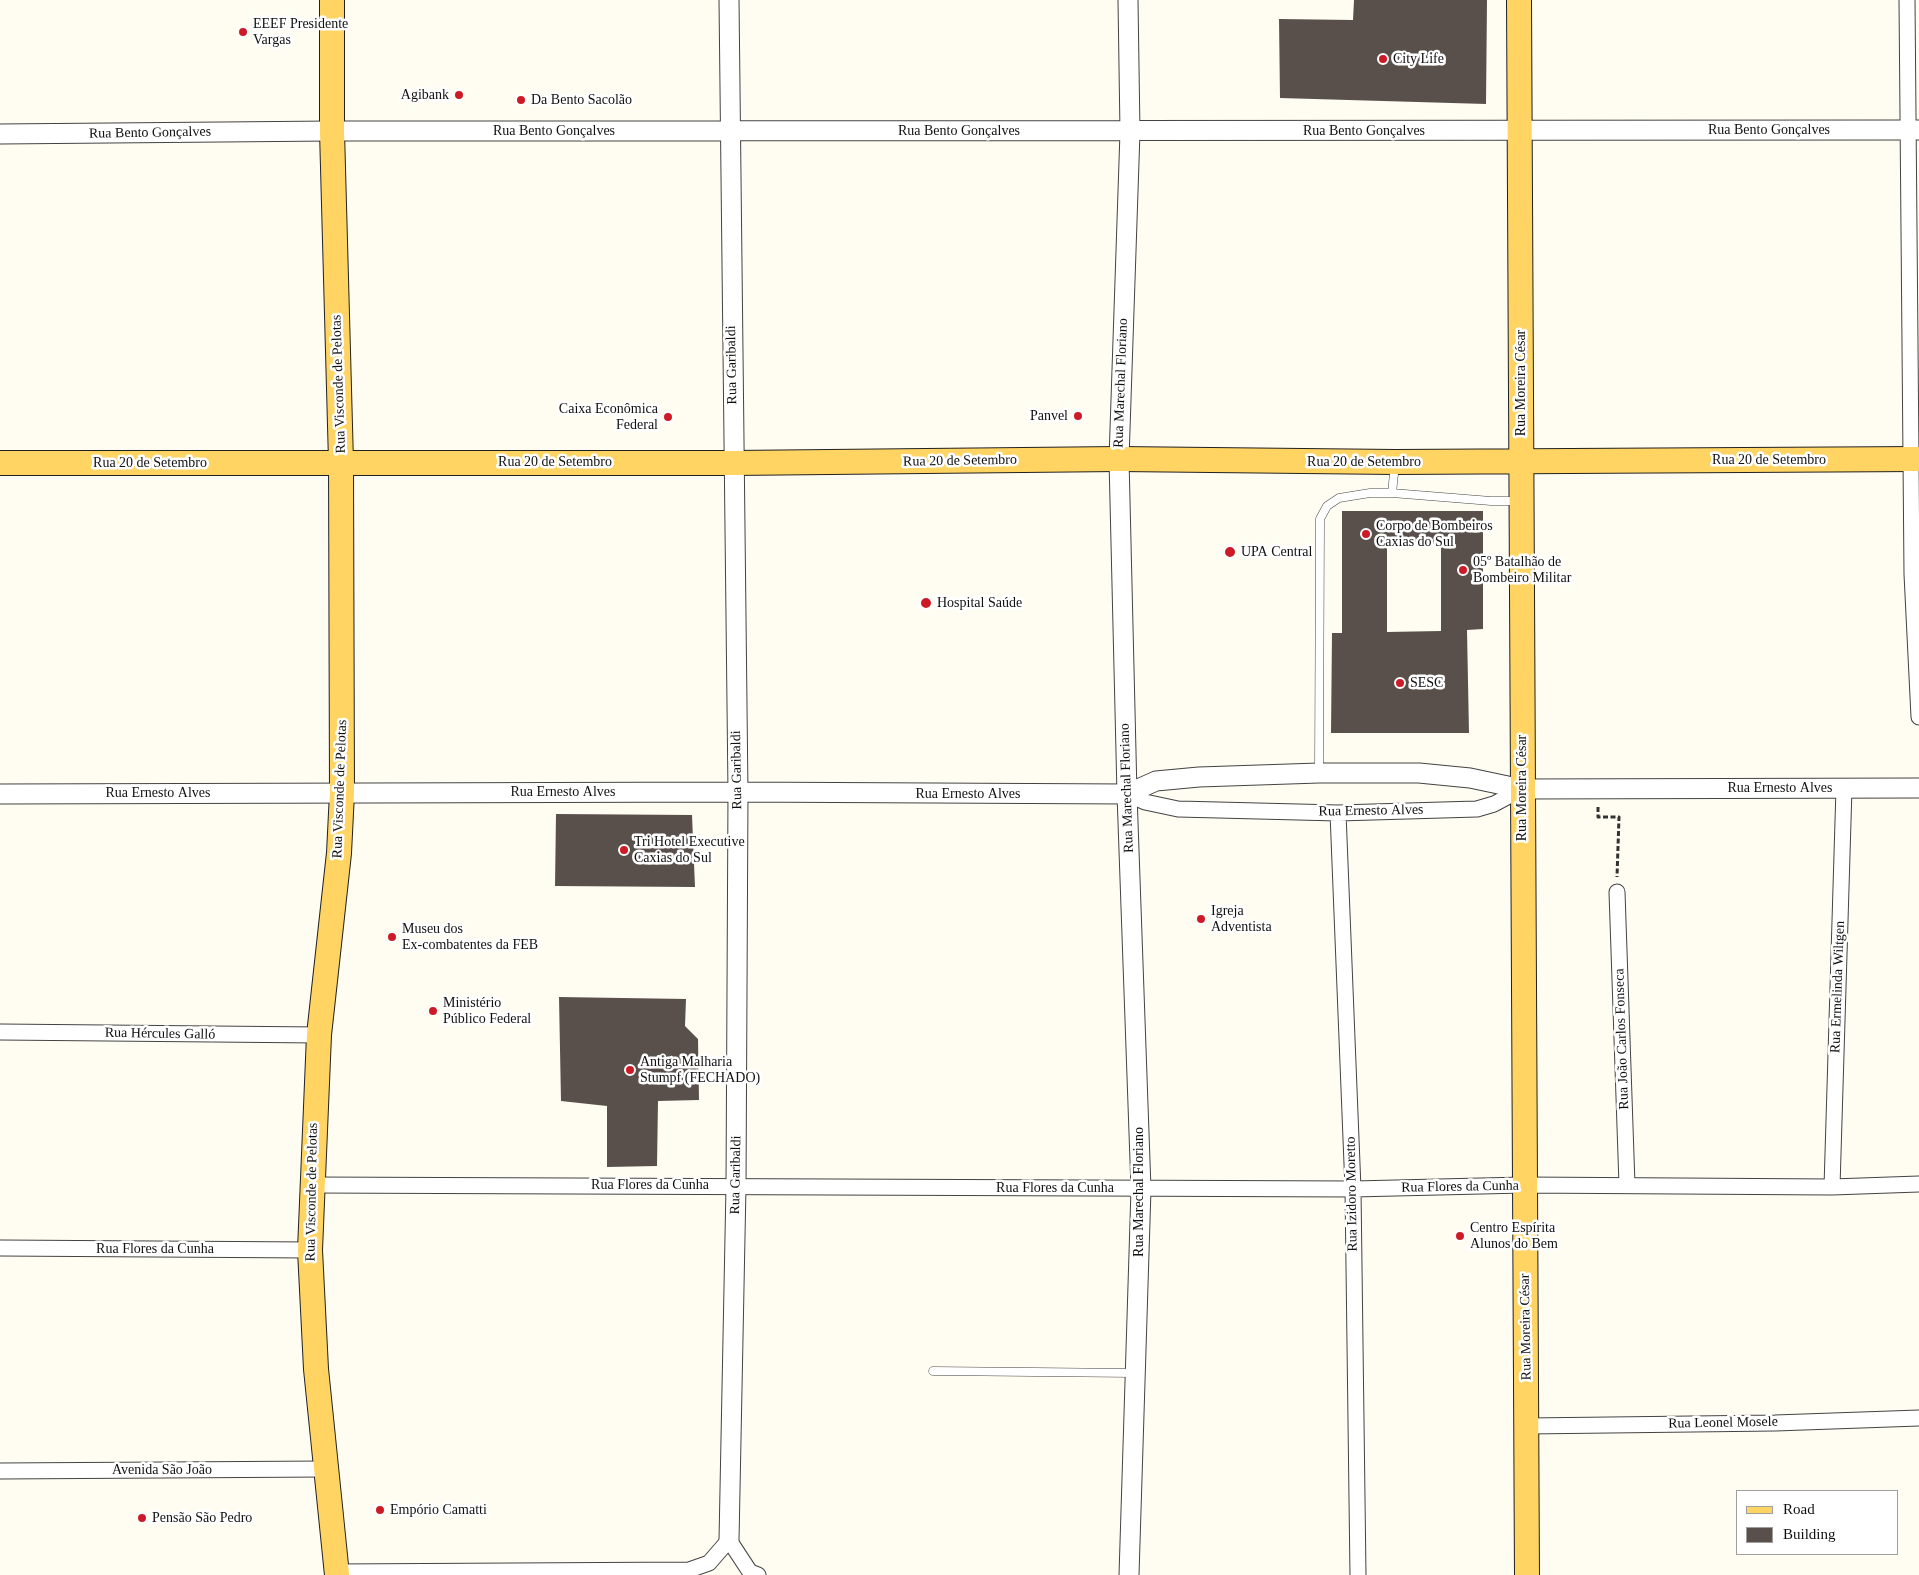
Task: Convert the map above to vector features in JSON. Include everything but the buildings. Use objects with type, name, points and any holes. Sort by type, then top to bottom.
[{"type":"main road","name":"Rua Visconde de Pelotas","points":[[332,0],[332,131],[342,462],[342,793],[339,853],[319,1035],[311,1184],[310,1250],[315,1352],[325,1469],[337,1574]]},
{"type":"main road","name":"Rua Moreira César","points":[[1518,0],[1524,1185],[1528,1575]]},
{"type":"main road","name":"Rua 20 de Setembro","points":[[0,463],[733,462],[1119,459],[1395,462],[1915,459]]},
{"type":"street","name":"Rua Garibaldi","points":[[729,0],[738,792],[736,1186],[729,1540]]},
{"type":"street","name":"Rua Marechal Floriano","points":[[1128,0],[1130,132],[1119,459],[1127,794],[1141,1188],[1134,1373],[1130,1575]]},
{"type":"street","points":[[1906,0],[1913,130],[1915,576],[1919,717]]},
{"type":"street","name":"Rua Bento Gonçalves","points":[[0,134],[332,131],[1130,132],[1913,130]]},
{"type":"street","name":"Rua Ernesto Alves","points":[[0,794],[738,792],[1127,794],[1156,782],[1199,777],[1319,773],[1419,773],[1470,778],[1522,789],[1919,788]]},
{"type":"street","name":"Rua Ermelinda Wiltgen","points":[[1832,1187],[1844,788]]},
{"type":"street","name":"Rua Ernesto Alves","points":[[1127,794],[1145,802],[1178,809],[1338,813],[1477,809],[1504,800],[1522,789]]},
{"type":"street","name":"Rua Izidoro Moretto","points":[[1338,813],[1353,1189],[1358,1575]]},
{"type":"street","name":"Rua João Carlos Fonseca","points":[[1617,892],[1627,1185]]},
{"type":"street","name":"Rua Hércules Galló","points":[[0,1032],[319,1035]]},
{"type":"street","name":"Rua Flores da Cunha","points":[[311,1184],[1353,1189],[1524,1185],[1832,1187],[1919,1184]]},
{"type":"street","name":"Rua Flores da Cunha","points":[[0,1248],[310,1250]]},
{"type":"street","name":"Rua Leonel Mosele","points":[[1527,1426],[1775,1423],[1919,1418]]},
{"type":"street","name":"Avenida São João","points":[[0,1471],[325,1469]]},
{"type":"street","points":[[337,1574],[689,1570],[709,1563],[729,1540],[750,1572],[758,1575]]},
{"type":"lane","points":[[1392,493],[1395,462]]},
{"type":"lane","points":[[1319,773],[1320,519],[1327,506],[1339,498],[1370,493],[1491,501],[1521,501]]},
{"type":"lane","points":[[933,1371],[1134,1373]]},
{"type":"path","points":[[1598,789],[1598,817],[1619,817],[1617,892]]},
{"type":"place","name":"EEEF Presidente Vargas","points":[[243,32]]},
{"type":"place","name":"City Life","points":[[1383,59]]},
{"type":"place","name":"Agibank","points":[[459,95]]},
{"type":"place","name":"Da Bento Sacolão","points":[[521,100]]},
{"type":"place","name":"Panvel","points":[[1078,416]]},
{"type":"place","name":"Caixa Econômica Federal","points":[[668,417]]},
{"type":"place","name":"Corpo de Bombeiros Caxias do Sul","points":[[1366,534]]},
{"type":"place","name":"UPA Central","points":[[1230,552]]},
{"type":"place","name":"05º Batalhão de Bombeiro Militar","points":[[1463,570]]},
{"type":"place","name":"Hospital Saúde","points":[[926,603]]},
{"type":"place","name":"SESC","points":[[1400,683]]},
{"type":"place","name":"Tri Hotel Executive Caxias do Sul","points":[[624,850]]},
{"type":"place","name":"Igreja Adventista","points":[[1201,919]]},
{"type":"place","name":"Museu dos Ex-combatentes da FEB","points":[[392,937]]},
{"type":"place","name":"Ministério Público Federal","points":[[433,1011]]},
{"type":"place","name":"Antiga Malharia Stumpf (FECHADO)","points":[[630,1070]]},
{"type":"place","name":"Centro Espírita Alunos do Bem","points":[[1460,1236]]},
{"type":"place","name":"Empório Camatti","points":[[380,1510]]},
{"type":"place","name":"Pensão São Pedro","points":[[142,1518]]}]
